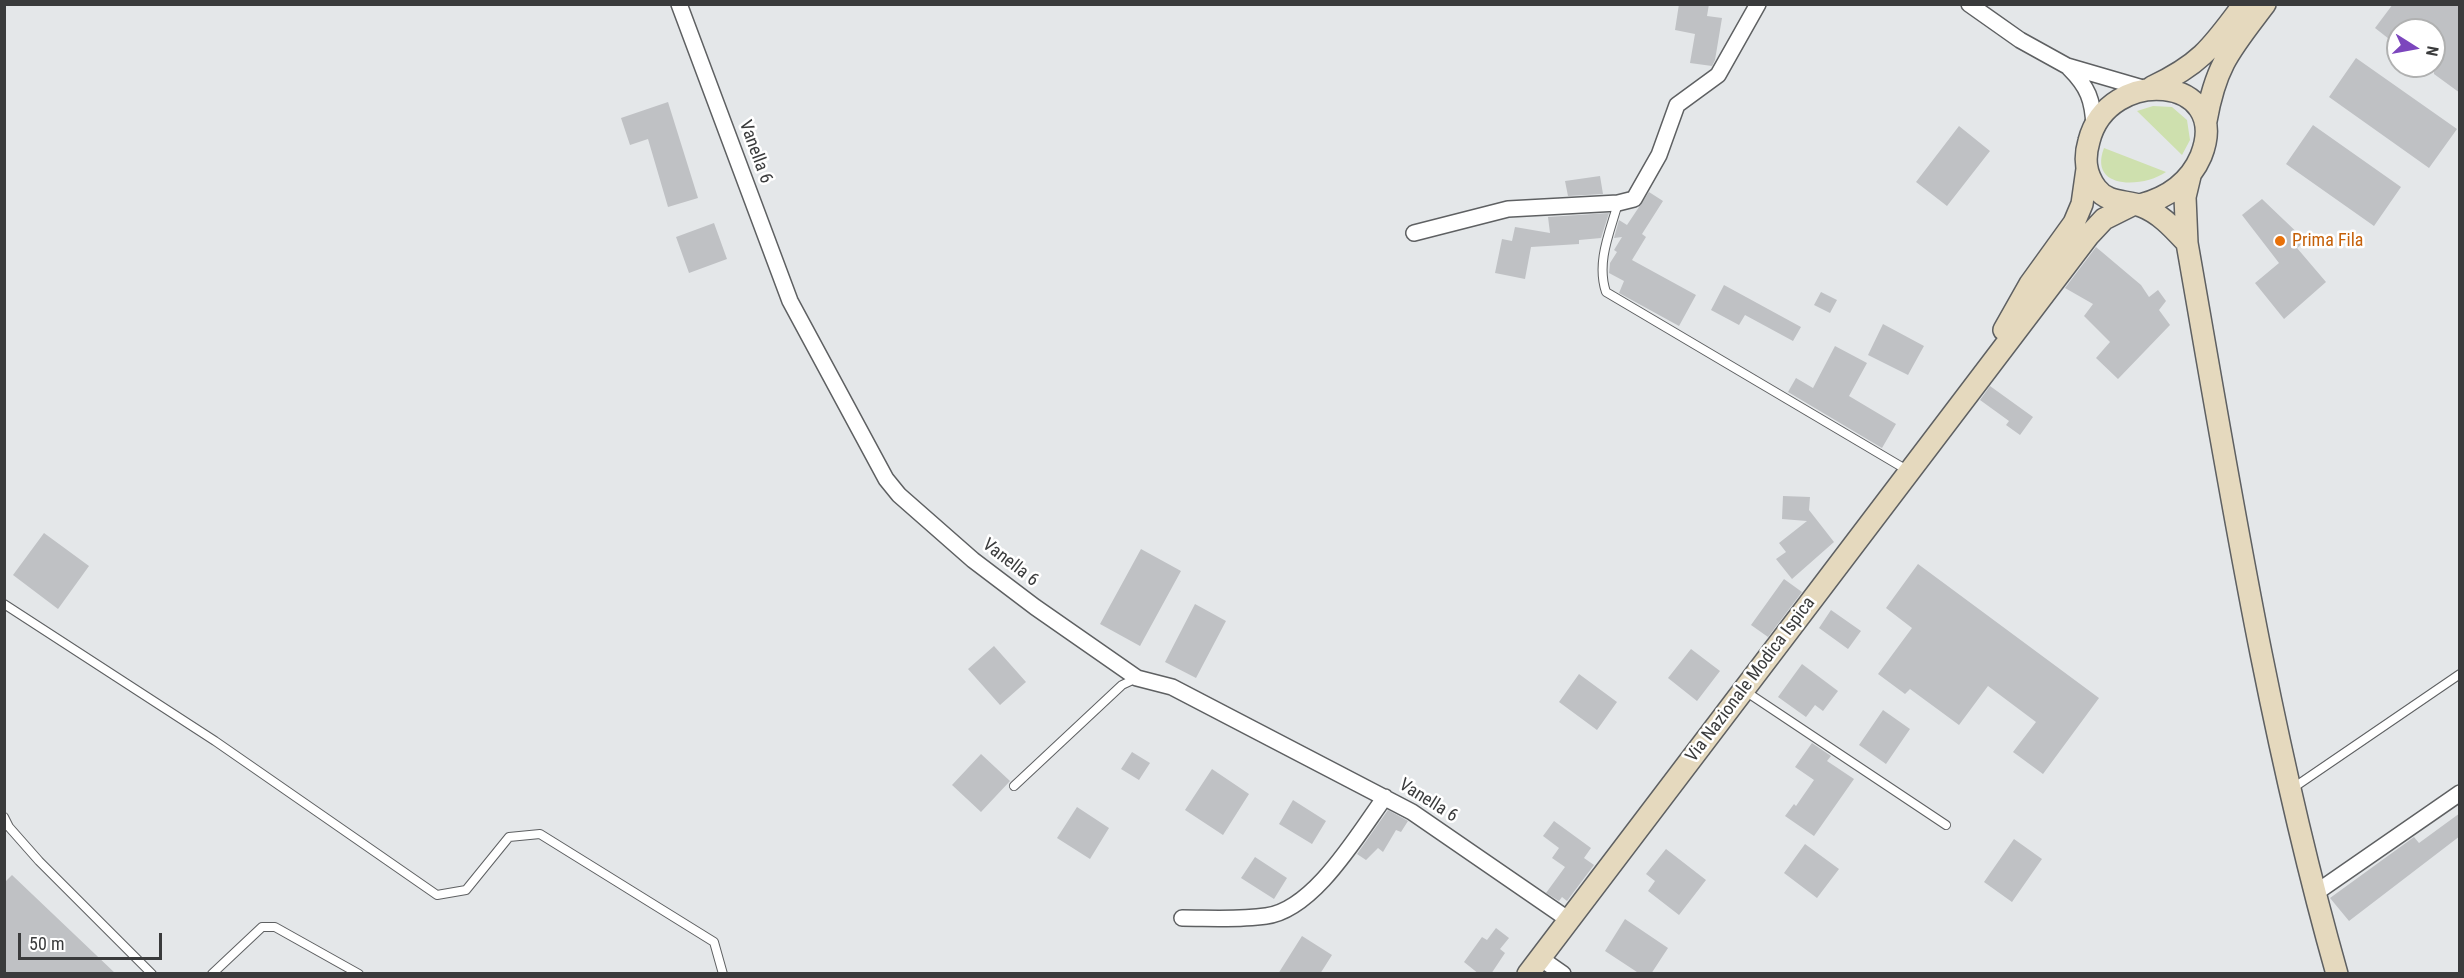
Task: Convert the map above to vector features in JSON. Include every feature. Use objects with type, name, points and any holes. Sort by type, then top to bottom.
[{"type":"main road","points":[[1972,385],[2030,284],[2074,223],[2082,204],[2087,169],[2086,153],[2094,127],[2106,109],[2119,100],[2193,66],[2209,51],[2244,4]]},
{"type":"main road","points":[[2265,4],[2223,60],[2213,82],[2204,149],[2190,176],[2185,197],[2187,243],[2244,572],[2289,790],[2314,894],[2337,974]]},
{"type":"main road","points":[[2149,88],[2182,93],[2196,104],[2206,121]]},
{"type":"main road","points":[[2087,169],[2098,191],[2109,198],[2136,205],[2164,219],[2187,243]]},
{"type":"main road","points":[[1972,385],[1990,368],[2089,235],[2104,219],[2167,194],[2190,176]]},
{"type":"main road","name":"Via Nazionale Modica Ispica","points":[[1534,966],[1972,385]]},
{"type":"street","name":"Vanella 6","points":[[679,4],[790,302],[886,479],[899,495],[973,560],[1137,678],[1172,687],[1412,812],[1569,920]]},
{"type":"street","points":[[1414,233],[1508,209],[1634,199],[1659,155],[1677,105],[1718,75],[1758,4]]},
{"type":"street","points":[[1969,4],[2020,40],[2067,66],[2149,88]]},
{"type":"street","points":[[2067,66],[2086,84],[2093,107],[2094,127]]},
{"type":"street","points":[[2314,894],[2460,793]]},
{"type":"street","points":[[1182,918],[1267,916],[1285,910],[1331,870],[1385,797]]},
{"type":"street","points":[[1534,966],[1563,974]]},
{"type":"lane","points":[[1618,202],[1603,256],[1601,277],[1606,292],[1908,471]]},
{"type":"lane","points":[[4,604],[215,741],[437,895],[466,890],[509,837],[540,834],[714,942],[723,974]]},
{"type":"lane","points":[[2289,790],[2460,674]]},
{"type":"lane","points":[[1014,786],[1122,685],[1137,678]]},
{"type":"lane","points":[[1743,690],[1946,825]]},
{"type":"lane","points":[[4,817],[9,827],[39,861],[152,974]]},
{"type":"lane","points":[[212,974],[262,927],[275,927],[359,974]]},
{"type":"green space","points":[[2153,106],[2172,107],[2187,120],[2190,140],[2182,155],[2137,111]]},
{"type":"green space","points":[[2104,148],[2166,172],[2144,181],[2120,182],[2104,172],[2101,162]]},
{"type":"building","points":[[1679,4],[1709,4],[1707,16],[1722,18],[1712,66],[1690,63],[1695,34],[1675,30]]},
{"type":"building","points":[[2393,4],[2460,4],[2460,93],[2439,78],[2446,78],[2446,18],[2386,18],[2386,37],[2375,28]]},
{"type":"building","points":[[2356,58],[2457,129],[2429,168],[2329,97]]},
{"type":"building","points":[[668,102],[698,198],[668,207],[648,139],[630,145],[621,118]]},
{"type":"building","points":[[2313,125],[2401,187],[2374,226],[2286,164]]},
{"type":"building","points":[[1959,126],[1990,151],[1947,206],[1916,182]]},
{"type":"building","points":[[1600,176],[1603,194],[1568,196],[1565,181]]},
{"type":"building","points":[[1649,192],[1663,201],[1642,234],[1646,237],[1632,260],[1696,295],[1679,326],[1619,293],[1624,281],[1609,273],[1610,263],[1617,252],[1614,250],[1622,237],[1614,238],[1619,220],[1627,225]]},
{"type":"building","points":[[2262,199],[2306,241],[2297,248],[2326,282],[2284,319],[2255,283],[2279,263],[2242,215]]},
{"type":"building","points":[[1609,213],[1601,238],[1579,240],[1579,244],[1531,247],[1525,279],[1495,273],[1502,239],[1512,241],[1515,227],[1550,233],[1548,217]]},
{"type":"building","points":[[714,223],[727,259],[689,273],[676,237]]},
{"type":"building","points":[[2096,247],[2141,285],[2149,297],[2158,290],[2166,301],[2159,310],[2170,325],[2118,379],[2096,358],[2110,342],[2084,316],[2093,304],[2065,288]]},
{"type":"building","points":[[1724,285],[1801,327],[1793,341],[1745,315],[1739,325],[1711,310]]},
{"type":"building","points":[[1821,292],[1837,300],[1830,313],[1814,305]]},
{"type":"building","points":[[1883,324],[1924,346],[1908,375],[1868,355]]},
{"type":"building","points":[[1835,346],[1867,363],[1849,396],[1896,424],[1882,448],[1788,392],[1796,378],[1813,388]]},
{"type":"building","points":[[1990,386],[2033,417],[2020,435],[2006,425],[2009,421],[1980,400]]},
{"type":"building","points":[[1783,496],[1810,497],[1809,510],[1834,542],[1792,579],[1776,559],[1786,552],[1779,543],[1807,521],[1782,519]]},
{"type":"building","points":[[44,533],[89,566],[58,609],[13,575]]},
{"type":"building","points":[[1141,549],[1181,571],[1140,646],[1100,624]]},
{"type":"building","points":[[1918,564],[2099,698],[2043,774],[2013,752],[2036,722],[1988,686],[1959,725],[1910,689],[1905,694],[1878,674],[1912,628],[1886,608]]},
{"type":"building","points":[[1784,579],[1802,592],[1768,637],[1751,625]]},
{"type":"building","points":[[1195,604],[1226,621],[1196,678],[1165,662]]},
{"type":"building","points":[[1831,610],[1861,631],[1848,649],[1819,628]]},
{"type":"building","points":[[994,646],[1026,682],[1000,705],[968,669]]},
{"type":"building","points":[[1691,649],[1720,671],[1697,701],[1668,678]]},
{"type":"building","points":[[1802,664],[1838,691],[1823,711],[1815,705],[1806,717],[1778,697]]},
{"type":"building","points":[[1579,674],[1617,702],[1597,730],[1559,702]]},
{"type":"building","points":[[1883,710],[1910,729],[1886,764],[1859,745]]},
{"type":"building","points":[[1812,743],[1831,756],[1827,761],[1854,779],[1814,836],[1785,816],[1794,804],[1796,806],[1814,780],[1795,767]]},
{"type":"building","points":[[1132,752],[1150,763],[1139,780],[1121,769]]},
{"type":"building","points":[[981,754],[1010,781],[981,812],[952,785]]},
{"type":"building","points":[[1212,769],[1249,794],[1223,835],[1185,810]]},
{"type":"building","points":[[1293,800],[1326,821],[1312,844],[1279,824]]},
{"type":"building","points":[[1077,807],[1109,828],[1090,859],[1057,838]]},
{"type":"building","points":[[1388,810],[1408,821],[1401,832],[1396,830],[1383,852],[1378,848],[1366,860],[1357,854]]},
{"type":"building","points":[[2460,813],[2460,836],[2349,921],[2330,898],[2414,837],[2419,843]]},
{"type":"building","points":[[1554,821],[1591,848],[1584,858],[1594,865],[1567,901],[1562,897],[1559,901],[1546,893],[1565,867],[1552,858],[1559,848],[1543,836]]},
{"type":"building","points":[[2014,839],[2042,859],[2012,902],[1984,882]]},
{"type":"building","points":[[1805,844],[1839,869],[1817,898],[1784,873]]},
{"type":"building","points":[[1666,849],[1706,880],[1679,915],[1648,891],[1655,881],[1646,874]]},
{"type":"building","points":[[1255,857],[1287,878],[1274,899],[1241,878]]},
{"type":"building","points":[[12,875],[116,974],[4,974],[4,883]]},
{"type":"building","points":[[1625,919],[1668,948],[1651,974],[1640,974],[1605,951]]},
{"type":"building","points":[[1496,928],[1509,938],[1500,949],[1505,953],[1491,974],[1479,974],[1464,962],[1482,937],[1487,940]]},
{"type":"building","points":[[1302,936],[1332,955],[1320,974],[1278,974]]},
{"type":"place","name":"Prima Fila","points":[[2280,241]]}]
